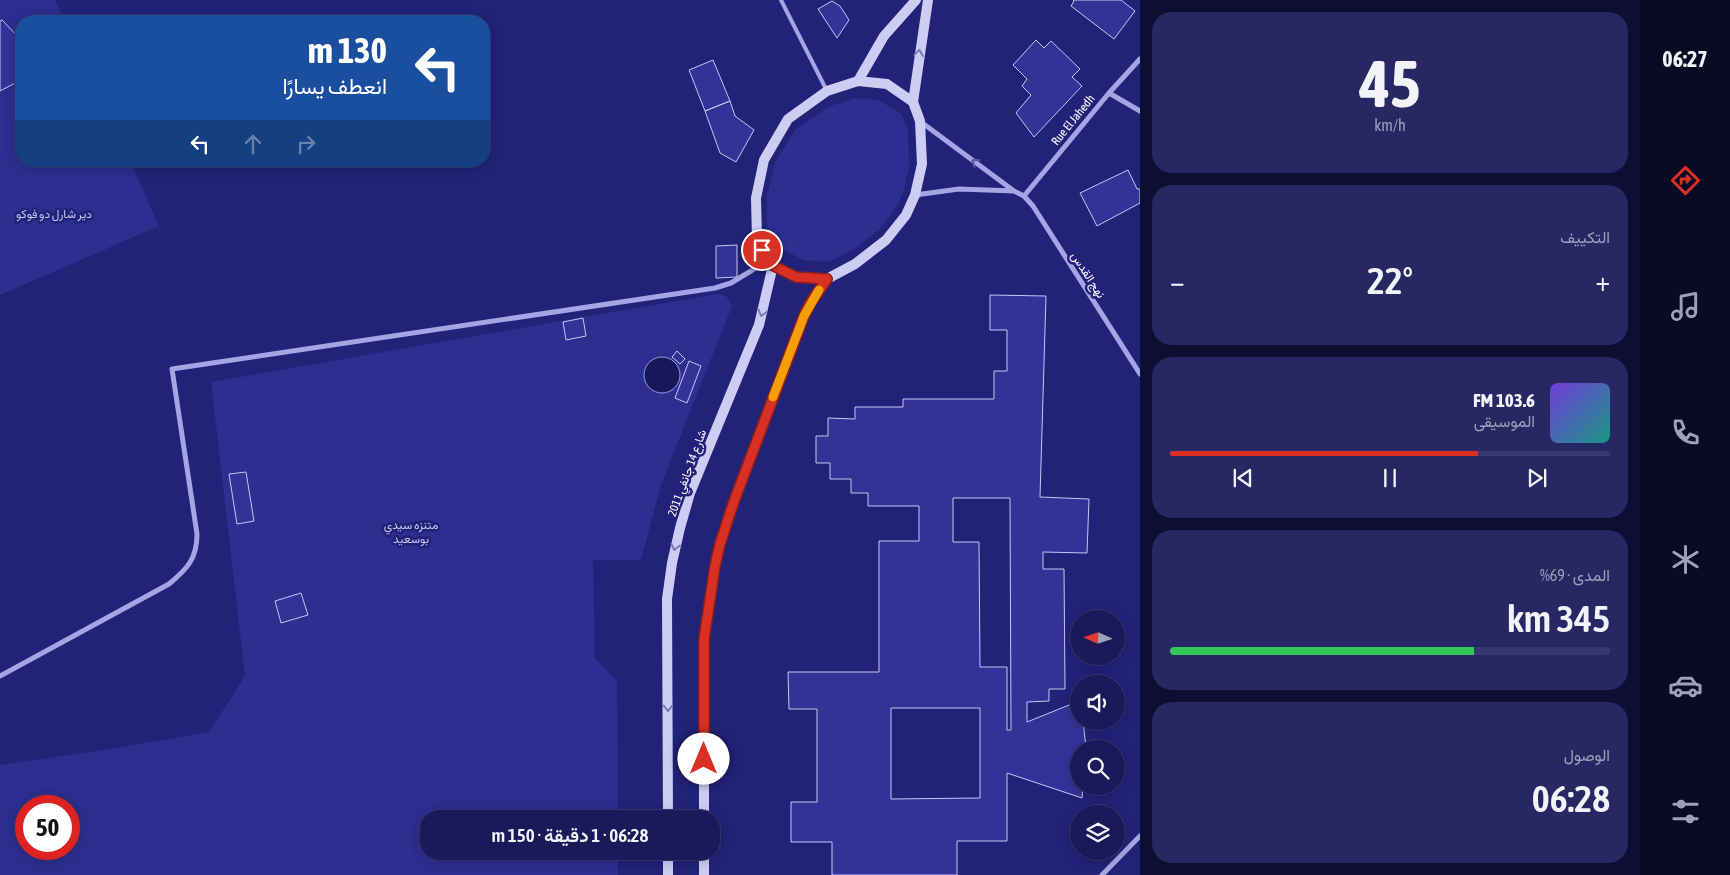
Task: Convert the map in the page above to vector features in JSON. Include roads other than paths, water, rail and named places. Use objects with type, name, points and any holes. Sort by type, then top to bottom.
[{"type":"main road","points":[[858,81],[884,36],[916,0]]},
{"type":"main road","points":[[704,810],[704,639],[716,559],[733,504],[811,302],[827,279],[855,264],[886,240],[906,215],[915,195],[922,164],[920,121],[913,102],[928,0]]},
{"type":"main road","points":[[827,279],[796,277],[770,264],[756,239],[756,198],[764,160],[788,119],[827,91],[858,81],[887,84],[913,102]]},
{"type":"main road","name":"شارع 14 جانفي 2011","points":[[668,810],[667,599],[672,563],[690,494],[759,325],[770,264]]},
{"type":"main road","points":[[668,860],[668,875]]},
{"type":"main road","points":[[704,860],[704,875]]},
{"type":"street","name":"Rue El Jahedh","points":[[1024,196],[1109,93],[1140,59]]},
{"type":"street","points":[[1109,93],[1140,111]]},
{"type":"street","points":[[920,121],[1014,191]]},
{"type":"street","points":[[915,195],[960,189],[1014,191]]},
{"type":"street","name":"نهج القدس","points":[[1014,191],[1024,196],[1033,206],[1140,374]]},
{"type":"street","points":[[0,676],[169,584],[186,570],[193,558],[197,546],[197,534],[172,369],[715,288],[731,283],[770,264]]},
{"type":"street","points":[[1102,875],[1140,836]]},
{"type":"lane","points":[[781,0],[827,91]]},
{"type":"park label","name":"دير شارل دو فوكو","points":[[54,214]]},
{"type":"park label","name":"متنزه سيدي بوسعيد","points":[[411,532]]}]
